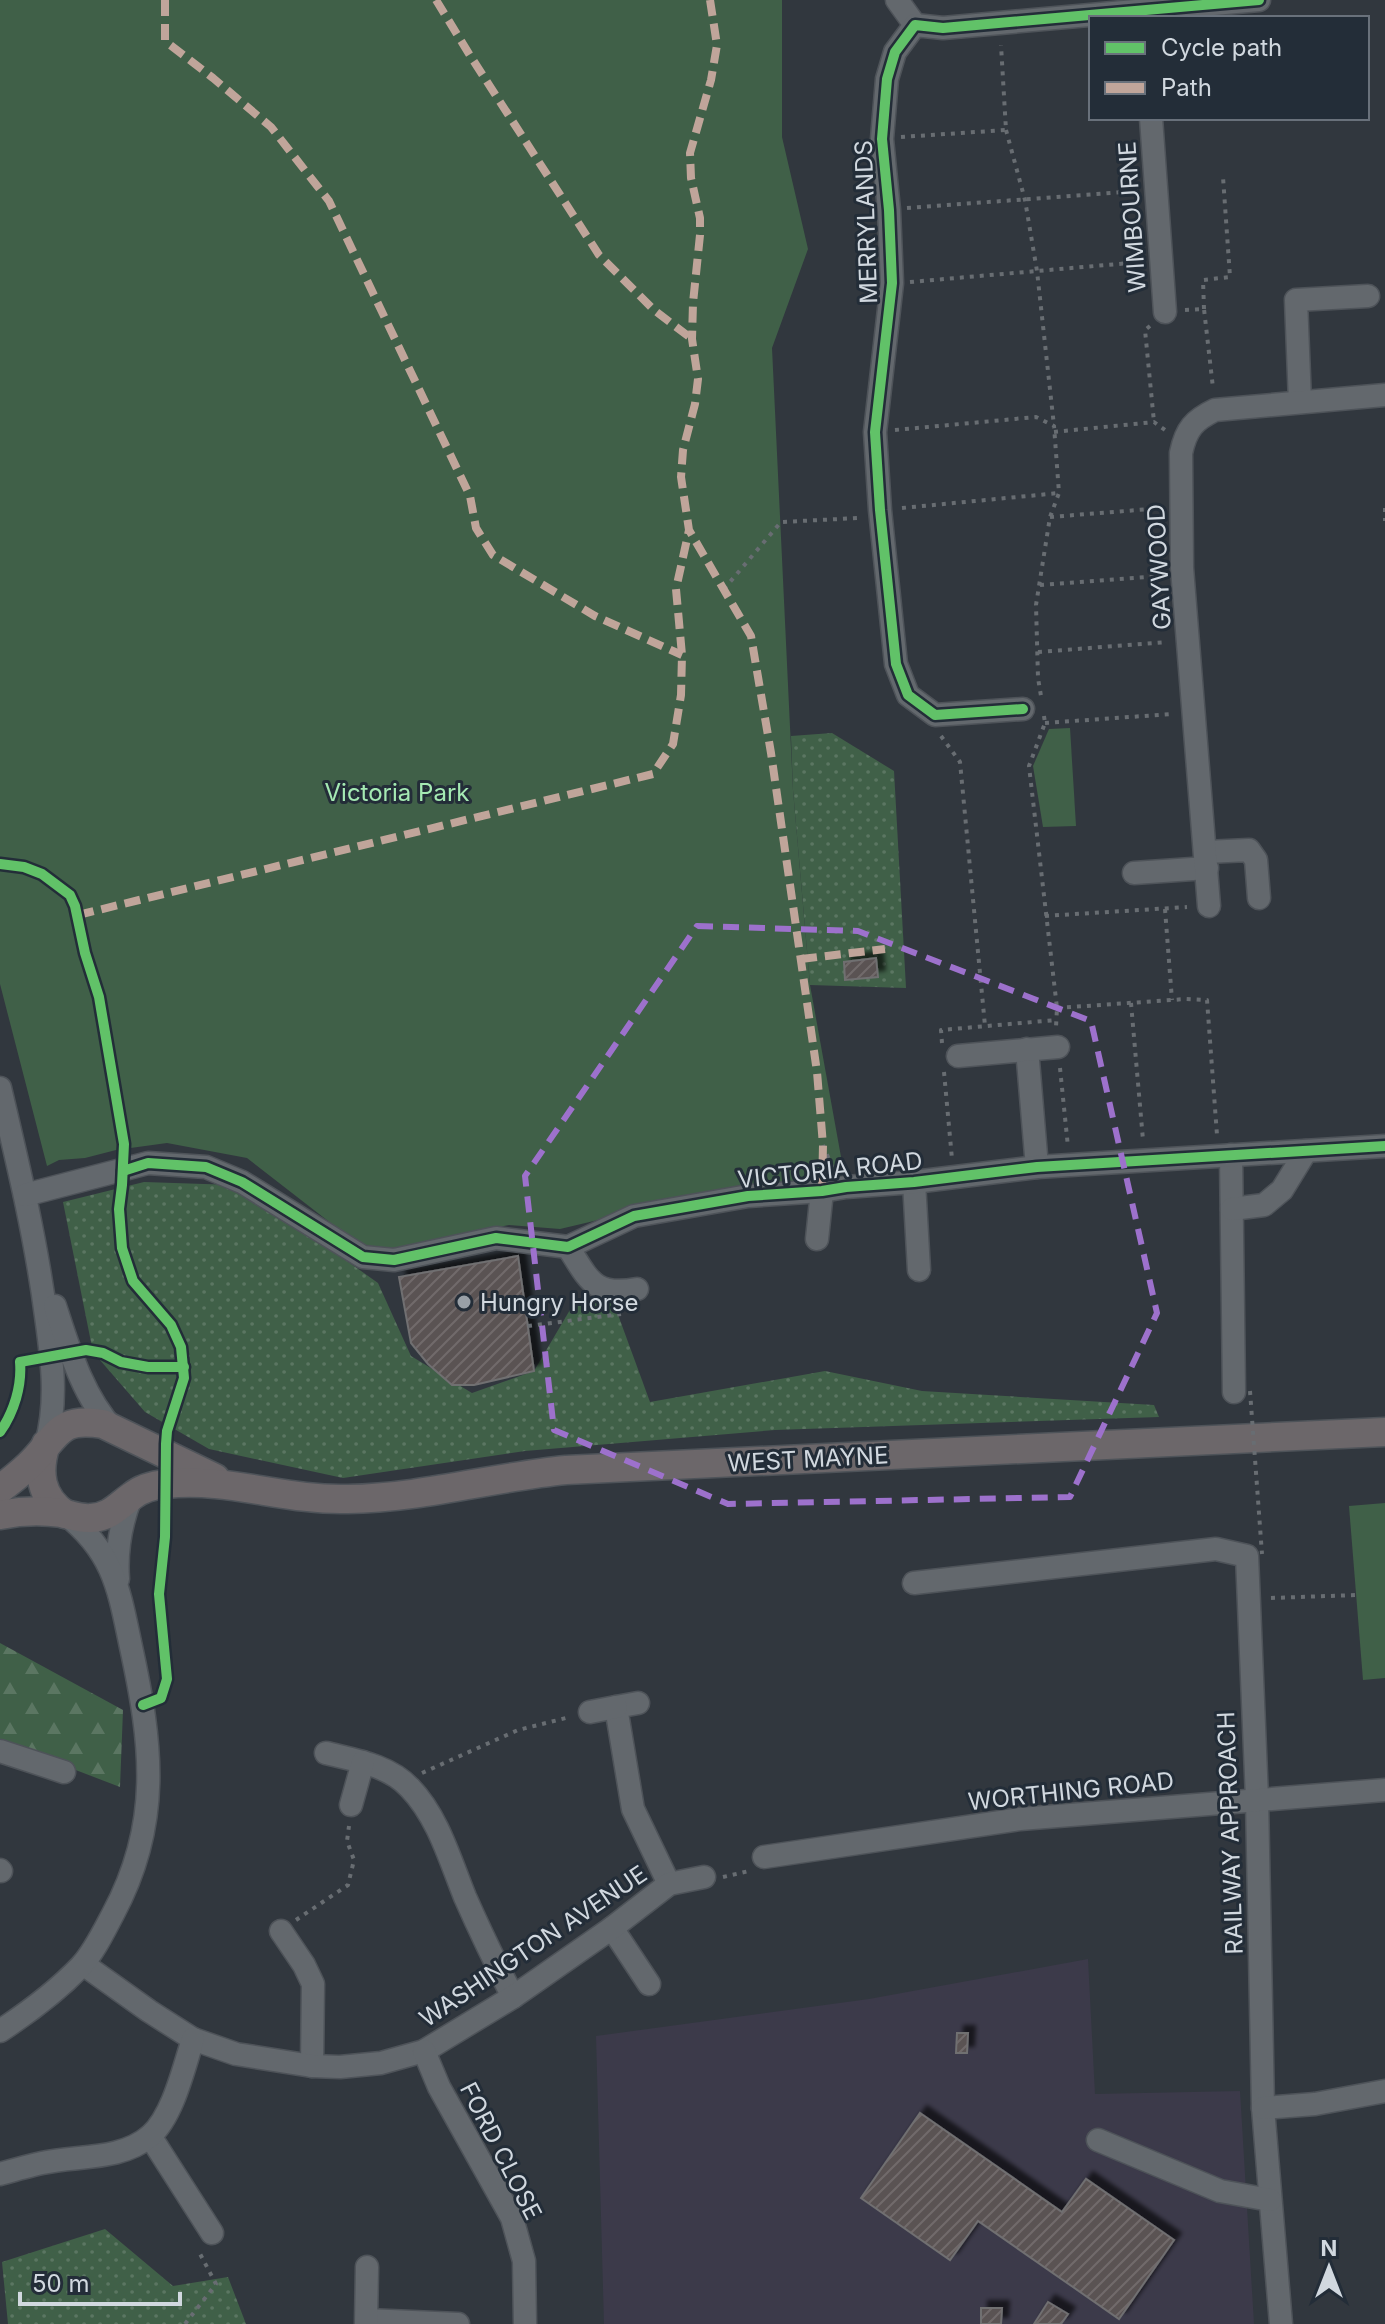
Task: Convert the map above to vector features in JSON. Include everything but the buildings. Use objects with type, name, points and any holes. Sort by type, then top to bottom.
[{"type":"main road","name":"WEST MAYNE","points":[[0,1489],[21,1473],[61,1428],[88,1422],[103,1424],[184,1465],[234,1485]]},
{"type":"main road","points":[[114,1430],[132,1447],[138,1460],[137,1483],[131,1497]]},
{"type":"main road","name":"WEST MAYNE","points":[[0,1515],[31,1511],[90,1518],[104,1516],[123,1506],[142,1489],[164,1484],[207,1482],[310,1499],[386,1498],[566,1470],[1385,1432]]},
{"type":"main road","points":[[46,1444],[41,1460],[44,1489],[49,1499],[65,1514]]},
{"type":"street","points":[[897,0],[915,25],[943,28],[1089,17]]},
{"type":"street","points":[[1111,16],[1222,1],[1259,0]]},
{"type":"street","name":"MERRYLANDS","points":[[915,25],[895,52],[887,79],[882,139],[892,283],[875,432],[896,664],[908,695],[935,715]]},
{"type":"street","name":"WIMBOURNE","points":[[1151,120],[1165,312]]},
{"type":"street","points":[[1300,402],[1296,300],[1368,296]]},
{"type":"street","points":[[1183,443],[1197,419],[1215,410],[1385,395]]},
{"type":"street","name":"GAYWOOD","points":[[1183,443],[1183,574],[1209,906]]},
{"type":"street","points":[[935,715],[1023,709]]},
{"type":"street","points":[[1134,873],[1249,850],[1256,860],[1259,898]]},
{"type":"street","points":[[948,1053],[1058,1047]]},
{"type":"street","points":[[1027,1049],[1037,1167]]},
{"type":"street","points":[[0,1088],[39,1260],[54,1379],[53,1416],[46,1444]]},
{"type":"street","name":"VICTORIA ROAD","points":[[568,1247],[634,1216],[748,1196],[914,1182],[1037,1167],[1385,1146]]},
{"type":"street","points":[[1232,1209],[1264,1205],[1282,1190],[1306,1151]]},
{"type":"street","points":[[1225,1155],[1232,1209],[1242,1391]]},
{"type":"street","points":[[25,1195],[148,1163],[206,1167],[242,1182],[363,1257],[394,1260],[496,1238],[568,1247],[591,1282],[618,1293],[637,1289]]},
{"type":"street","points":[[914,1182],[919,1270]]},
{"type":"street","points":[[817,1239],[822,1191]]},
{"type":"street","points":[[39,1260],[88,1394],[114,1430]]},
{"type":"street","points":[[118,1589],[122,1524],[131,1497]]},
{"type":"street","points":[[0,2031],[32,2010],[83,1964],[125,1893],[142,1844],[148,1807],[150,1770],[143,1705],[118,1589],[102,1552],[89,1534],[65,1514]]},
{"type":"street","points":[[914,1583],[1216,1549],[1254,1555]]},
{"type":"street","name":"RAILWAY APPROACH","points":[[1254,1555],[1248,1599],[1257,1799],[1263,2108],[1281,2324]]},
{"type":"street","points":[[590,1712],[638,1703]]},
{"type":"street","points":[[616,1707],[633,1809],[669,1884]]},
{"type":"street","points":[[0,1751],[64,1772]]},
{"type":"street","points":[[326,1753],[387,1771],[409,1786],[431,1816],[485,1944],[513,1997]]},
{"type":"street","points":[[351,1805],[363,1762]]},
{"type":"street","name":"WORTHING ROAD","points":[[764,1857],[1020,1819],[1385,1790]]},
{"type":"street","name":"WASHINGTON AVENUE","points":[[83,1964],[193,2039],[236,2054],[312,2066],[381,2063],[424,2051],[513,1997],[669,1884],[704,1877]]},
{"type":"street","points":[[612,1928],[649,1984]]},
{"type":"street","points":[[281,1931],[313,1984],[312,2066]]},
{"type":"street","points":[[0,2174],[41,2163],[116,2154],[150,2136],[163,2118],[193,2039]]},
{"type":"street","name":"FORD CLOSE","points":[[424,2051],[439,2087],[512,2218],[524,2261],[525,2324]]},
{"type":"street","points":[[1263,2108],[1315,2104],[1385,2091]]},
{"type":"street","points":[[150,2136],[212,2233]]},
{"type":"street","points":[[1098,2140],[1220,2191],[1270,2200]]},
{"type":"street","points":[[367,2267],[366,2322],[458,2324]]},
{"type":"path","points":[[1000,23],[1006,130],[1025,200],[1037,271],[1059,493],[1050,517],[1036,605],[1038,678],[1045,723],[1029,766],[1057,1008],[1069,1165]]},
{"type":"path","points":[[882,139],[1006,130]]},
{"type":"path","points":[[1215,410],[1203,280],[1230,277],[1223,177]]},
{"type":"path","points":[[889,210],[1156,190]]},
{"type":"path","points":[[892,283],[1161,261]]},
{"type":"path","points":[[1154,422],[1145,330],[1165,312],[1204,309]]},
{"type":"path","points":[[875,432],[1036,417],[1054,429],[1154,422],[1183,443]]},
{"type":"path","points":[[724,589],[781,522],[1059,493]]},
{"type":"path","points":[[1050,517],[1181,507]]},
{"type":"path","points":[[1385,508],[1385,521]]},
{"type":"path","points":[[1040,585],[1183,574]]},
{"type":"path","points":[[1038,652],[1188,640]]},
{"type":"path","points":[[1023,709],[1045,723],[1194,712]]},
{"type":"path","points":[[935,715],[933,725],[960,762],[985,1026]]},
{"type":"path","points":[[1045,916],[1209,906]]},
{"type":"path","points":[[1165,909],[1172,1000]]},
{"type":"path","points":[[1057,1008],[1207,1000],[1225,1155]]},
{"type":"path","points":[[1131,1003],[1145,1160]]},
{"type":"path","points":[[954,1177],[948,1053],[941,1030],[1056,1020]]},
{"type":"path","points":[[528,1326],[626,1313]]},
{"type":"path","points":[[1242,1391],[1254,1555]]},
{"type":"path","points":[[1248,1599],[1356,1595]]},
{"type":"path","points":[[409,1786],[424,1771],[518,1730],[590,1712]]},
{"type":"path","points":[[281,1931],[348,1885],[354,1860],[347,1841],[351,1805]]},
{"type":"path","points":[[704,1877],[715,1878],[765,1868],[764,1857]]},
{"type":"path","points":[[185,2324],[216,2284],[197,2251],[212,2233]]},
{"type":"highlighted area","points":[[697,926],[858,931],[1091,1021],[1157,1313],[1070,1497],[728,1504],[554,1430],[525,1176]]},
{"type":"shaded area","points":[[1088,1959],[1095,2094],[1240,2091],[1254,2324],[604,2324],[596,2036],[869,1999]]},
{"type":"green space","name":"Victoria Park","points":[[0,0],[782,0],[782,137],[808,249],[772,348],[793,790],[810,985],[845,1179],[615,1216],[560,1229],[509,1225],[383,1250],[359,1245],[247,1158],[167,1143],[59,1160],[47,1166],[0,984]]},
{"type":"green space","points":[[1070,728],[1076,826],[1043,827],[1033,766],[1049,729]]},
{"type":"green space","points":[[832,733],[894,771],[906,988],[810,985],[791,736]]},
{"type":"green space","points":[[144,1182],[234,1185],[292,1222],[378,1283],[411,1356],[472,1393],[534,1371],[574,1303],[613,1301],[650,1402],[825,1371],[922,1391],[1154,1405],[1159,1417],[775,1430],[525,1451],[343,1478],[209,1449],[145,1412],[93,1352],[63,1202]]},
{"type":"green space","points":[[1385,1503],[1385,1678],[1363,1680],[1349,1506]]},
{"type":"green space","points":[[0,1643],[123,1710],[120,1787],[0,1741]]},
{"type":"green space","points":[[105,2229],[173,2286],[228,2277],[246,2324],[8,2324],[2,2262]]},
{"type":"marked path","points":[[165,0],[165,41],[271,127],[329,201],[470,496],[476,528],[493,555],[595,616],[682,655]]},
{"type":"marked path","points":[[436,0],[599,255],[654,310],[692,339]]},
{"type":"marked path","points":[[710,0],[717,45],[711,80],[690,153],[691,178],[700,218],[692,339],[698,379],[683,450],[681,477],[689,530],[751,636],[817,1072],[823,1145],[822,1191]]},
{"type":"marked path","points":[[78,915],[653,774],[673,744],[681,695],[682,655],[676,589],[689,530]]},
{"type":"marked path","points":[[801,959],[885,949]]},
{"type":"cycle path","points":[[1023,709],[935,715],[908,695],[896,664],[875,432],[892,283],[882,139],[887,79],[895,52],[915,25],[943,28],[1259,0]]},
{"type":"cycle path","points":[[0,864],[24,867],[42,874],[70,895],[75,906],[99,997],[124,1144],[119,1209],[122,1248],[133,1281],[171,1325],[181,1347],[184,1378],[167,1431],[165,1537],[159,1594],[167,1679],[161,1698],[143,1705]]},
{"type":"cycle path","points":[[123,1171],[148,1163],[206,1167],[242,1182],[363,1257],[394,1260],[496,1238],[568,1247],[634,1216],[748,1196],[914,1182],[1037,1167],[1385,1146]]},
{"type":"cycle path","points":[[0,1432],[16,1398],[20,1362],[86,1350],[148,1367],[184,1367]]},
{"type":"place","name":"Hungry Horse","points":[[464,1302]]}]
